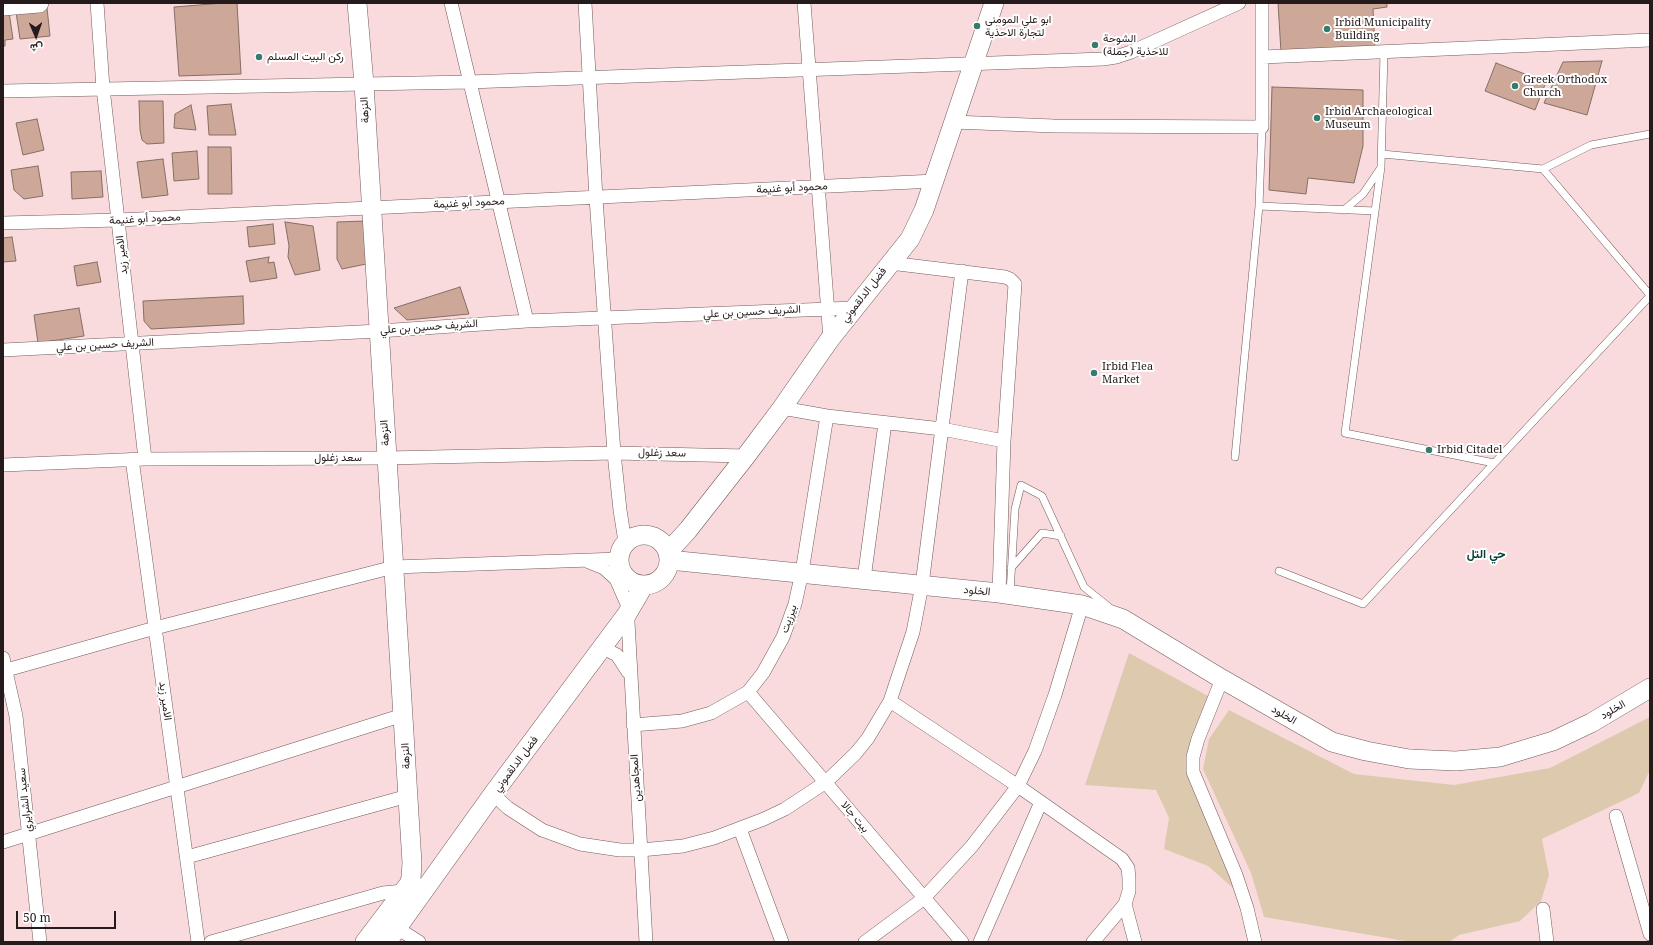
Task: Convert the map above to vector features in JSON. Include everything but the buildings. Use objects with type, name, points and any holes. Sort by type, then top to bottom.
[{"type":"main road","points":[[3,6],[39,3]]},
{"type":"main road","name":"النزهة","points":[[357,3],[364,84],[370,208],[412,863],[411,878],[365,942]]},
{"type":"main road","name":"فضل الدلقموني","points":[[669,556],[782,408],[830,339],[910,239],[918,224],[934,181],[994,3]]},
{"type":"main road","points":[[641,534],[658,538],[664,544],[669,556],[664,575],[652,584],[644,585],[628,580],[623,574],[622,550],[633,537],[641,534]]},
{"type":"main road","name":"الخلود","points":[[669,556],[922,585],[1005,593],[1083,596],[1222,679],[1332,742],[1366,752],[1409,759],[1456,760],[1500,757],[1552,741],[1591,723],[1650,688]]},
{"type":"main road","name":"فضل الدلقموني","points":[[392,935],[493,794],[603,648],[627,614],[644,585]]},
{"type":"main road","points":[[412,863],[416,870],[425,875],[433,873],[441,868]]},
{"type":"street","name":"الامير زيد","points":[[97,3],[103,88],[132,343],[138,459],[155,628],[188,857],[198,942]]},
{"type":"street","points":[[451,3],[527,321]]},
{"type":"street","points":[[4,667],[394,568],[585,560],[622,550],[596,198],[585,3]]},
{"type":"street","points":[[804,3],[830,339]]},
{"type":"street","points":[[3,91],[469,82],[809,71],[1116,58],[1239,3]]},
{"type":"street","points":[[953,122],[1054,126],[1262,127],[1262,3]]},
{"type":"street","points":[[1263,57],[1650,40]]},
{"type":"street","name":"محمود أبو غنيمة","points":[[3,222],[118,220],[934,181]]},
{"type":"street","points":[[890,263],[1005,277],[1010,279],[1015,284],[1004,440],[1005,593]]},
{"type":"street","points":[[493,794],[524,820],[561,838],[600,848],[641,850],[700,843],[740,829],[785,809],[826,782],[862,746],[890,701],[907,652],[922,585],[962,271]]},
{"type":"street","name":"الشريف حسين بن علي","points":[[3,350],[379,331],[527,321],[854,308]]},
{"type":"street","points":[[782,408],[827,416],[942,429],[1004,440]]},
{"type":"street","name":"بيرزيت","points":[[633,725],[698,718],[724,706],[748,692],[763,673],[783,637],[795,604],[802,572],[827,416]]},
{"type":"street","points":[[864,579],[885,423]]},
{"type":"street","name":"سعد زغلول","points":[[3,465],[138,459],[387,458],[614,452],[746,456]]},
{"type":"street","name":"المجاهدين","points":[[585,560],[604,568],[616,579],[626,604],[646,942]]},
{"type":"street","points":[[865,942],[923,898],[972,846],[1018,786],[1035,751],[1056,695],[1083,596]]},
{"type":"street","points":[[603,648],[617,655],[629,673]]},
{"type":"street","name":"سعيد الشرايري","points":[[4,667],[16,716],[40,942]]},
{"type":"street","points":[[1222,679],[1198,739],[1193,757],[1193,772],[1236,875],[1255,942]]},
{"type":"street","name":"بيت جالا","points":[[748,692],[962,942]]},
{"type":"street","points":[[890,701],[1018,786],[1122,859],[1128,868],[1129,878],[1129,891],[1125,904],[1093,942]]},
{"type":"street","points":[[3,842],[403,715]]},
{"type":"street","points":[[188,857],[408,796]]},
{"type":"street","points":[[980,942],[1041,802]]},
{"type":"street","points":[[1616,816],[1650,934]]},
{"type":"street","points":[[740,829],[782,942]]},
{"type":"street","points":[[211,942],[383,893],[403,891]]},
{"type":"street","points":[[1125,904],[1134,942]]},
{"type":"street","points":[[1543,909],[1547,942]]},
{"type":"street","points":[[392,935],[419,942]]},
{"type":"lane","points":[[1384,52],[1381,167],[1345,433],[1494,463]]},
{"type":"lane","points":[[1236,457],[1259,206],[1262,127]]},
{"type":"lane","points":[[1382,154],[1543,169],[1592,145],[1650,134]]},
{"type":"lane","points":[[1344,210],[1363,194],[1381,167]]},
{"type":"lane","points":[[1279,571],[1363,604],[1650,295],[1543,169]]},
{"type":"lane","points":[[1259,206],[1375,211]]},
{"type":"lane","points":[[1005,593],[1010,568],[1015,509],[1021,484],[1042,496],[1061,536],[1083,596]]},
{"type":"lane","points":[[1010,568],[1042,533],[1061,536]]},
{"type":"shaded area","points":[[1129,653],[1210,697],[1193,772],[1241,895],[1208,866],[1164,849],[1169,818],[1156,790],[1085,785]]},
{"type":"shaded area","points":[[1229,710],[1354,774],[1454,785],[1550,768],[1650,717],[1650,770],[1639,793],[1542,839],[1549,875],[1541,901],[1520,921],[1459,935],[1449,942],[1411,942],[1264,917],[1251,873],[1203,769],[1209,739]]},
{"type":"place","name":"ابو علي المومني لتجارة الاحذية","points":[[977,26]]},
{"type":"place","name":"Irbid Municipality Building","points":[[1327,29]]},
{"type":"place","name":"الشوحة للاحذية (جملة)","points":[[1095,45]]},
{"type":"place","name":"ركن البيت المسلم","points":[[259,57]]},
{"type":"place","name":"Greek Orthodox Church","points":[[1515,86]]},
{"type":"place","name":"Irbid Archaeological Museum","points":[[1317,118]]},
{"type":"place","name":"Irbid Flea Market","points":[[1094,373]]},
{"type":"place","name":"Irbid Citadel","points":[[1429,450]]},
{"type":"district","name":"حي التل","points":[[1486,555]]}]
